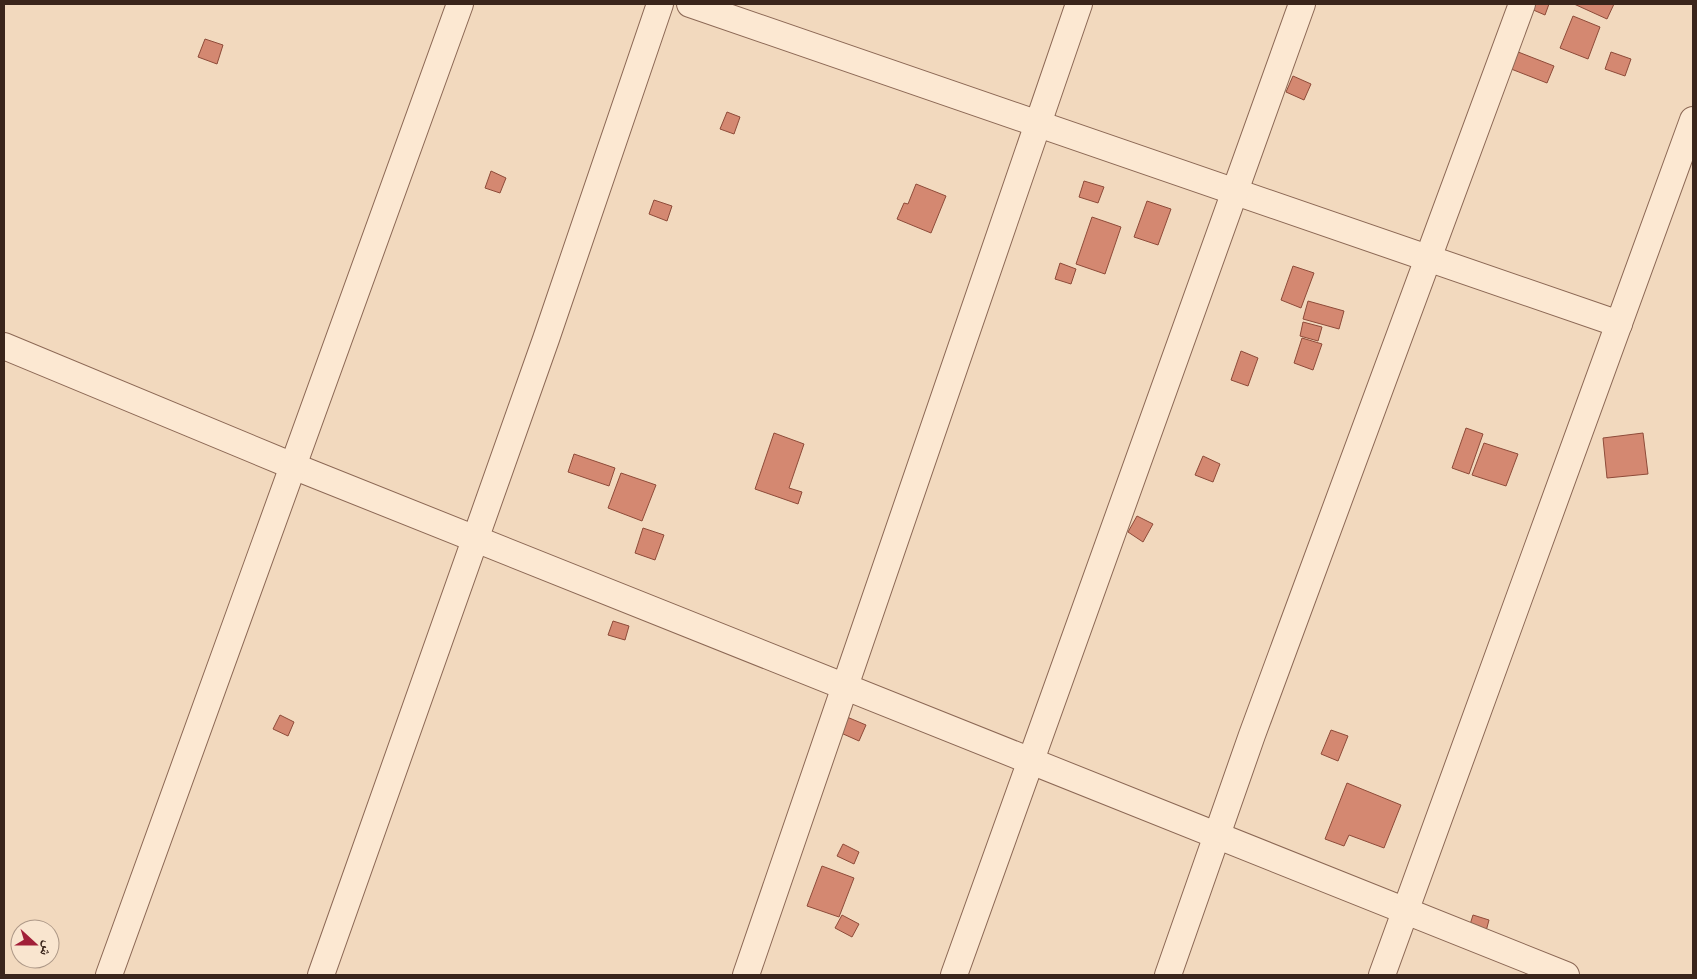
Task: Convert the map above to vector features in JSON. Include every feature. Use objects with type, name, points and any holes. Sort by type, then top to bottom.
[{"type":"street","points":[[109,975],[460,4]]},
{"type":"street","points":[[321,975],[476,539],[660,4]]},
{"type":"street","points":[[690,4],[1619,324]]},
{"type":"street","points":[[746,975],[1079,4]]},
{"type":"street","points":[[954,975],[1302,4]]},
{"type":"street","points":[[1168,975],[1217,835],[1522,4]]},
{"type":"street","points":[[1382,975],[1693,120]]},
{"type":"street","points":[[4,346],[293,466],[1566,975]]},
{"type":"building","points":[[1534,4],[1549,4],[1545,15],[1531,9]]},
{"type":"building","points":[[1574,4],[1614,4],[1607,19]]},
{"type":"building","points":[[1573,16],[1600,27],[1588,59],[1560,48]]},
{"type":"building","points":[[205,39],[223,45],[217,64],[198,57]]},
{"type":"building","points":[[1513,50],[1554,66],[1547,83],[1506,67]]},
{"type":"building","points":[[1611,52],[1631,59],[1625,76],[1605,69]]},
{"type":"building","points":[[1293,76],[1311,84],[1304,100],[1286,92]]},
{"type":"building","points":[[727,112],[740,117],[734,134],[720,129]]},
{"type":"building","points":[[491,171],[506,178],[500,193],[485,188]]},
{"type":"building","points":[[1084,181],[1104,187],[1098,203],[1079,197]]},
{"type":"building","points":[[916,184],[946,196],[931,233],[897,219],[904,203],[908,204]]},
{"type":"building","points":[[654,200],[672,206],[667,221],[649,214]]},
{"type":"building","points":[[1147,201],[1171,209],[1158,245],[1134,237]]},
{"type":"building","points":[[1092,217],[1121,227],[1105,274],[1076,264]]},
{"type":"building","points":[[1060,263],[1076,269],[1071,284],[1055,279]]},
{"type":"building","points":[[1293,266],[1314,273],[1301,308],[1281,300]]},
{"type":"building","points":[[1308,301],[1344,311],[1339,329],[1303,319]]},
{"type":"building","points":[[1303,322],[1322,327],[1318,341],[1300,336]]},
{"type":"building","points":[[1302,338],[1322,344],[1313,370],[1294,363]]},
{"type":"building","points":[[1241,351],[1258,358],[1248,386],[1231,380]]},
{"type":"building","points":[[1466,428],[1483,434],[1469,474],[1452,468]]},
{"type":"building","points":[[774,433],[804,444],[789,488],[802,492],[798,504],[755,489]]},
{"type":"building","points":[[1643,433],[1648,474],[1607,478],[1603,438]]},
{"type":"building","points":[[1484,443],[1518,454],[1506,486],[1472,475]]},
{"type":"building","points":[[574,454],[615,468],[609,486],[568,472]]},
{"type":"building","points":[[1203,456],[1220,464],[1213,482],[1195,475]]},
{"type":"building","points":[[621,473],[656,485],[642,521],[608,508]]},
{"type":"building","points":[[1137,516],[1153,524],[1143,542],[1128,532]]},
{"type":"building","points":[[643,528],[664,535],[655,560],[635,553]]},
{"type":"building","points":[[613,621],[629,626],[625,640],[608,635]]},
{"type":"building","points":[[280,715],[294,722],[288,736],[273,729]]},
{"type":"building","points":[[847,717],[866,725],[859,741],[841,733]]},
{"type":"building","points":[[1331,730],[1348,736],[1338,761],[1321,754]]},
{"type":"building","points":[[1347,783],[1401,805],[1384,848],[1349,835],[1344,846],[1325,839]]},
{"type":"building","points":[[843,844],[859,852],[854,864],[837,856]]},
{"type":"building","points":[[822,866],[854,878],[839,917],[807,906]]},
{"type":"building","points":[[842,915],[859,924],[852,937],[835,928]]},
{"type":"building","points":[[1473,915],[1489,920],[1485,935],[1468,931]]}]
